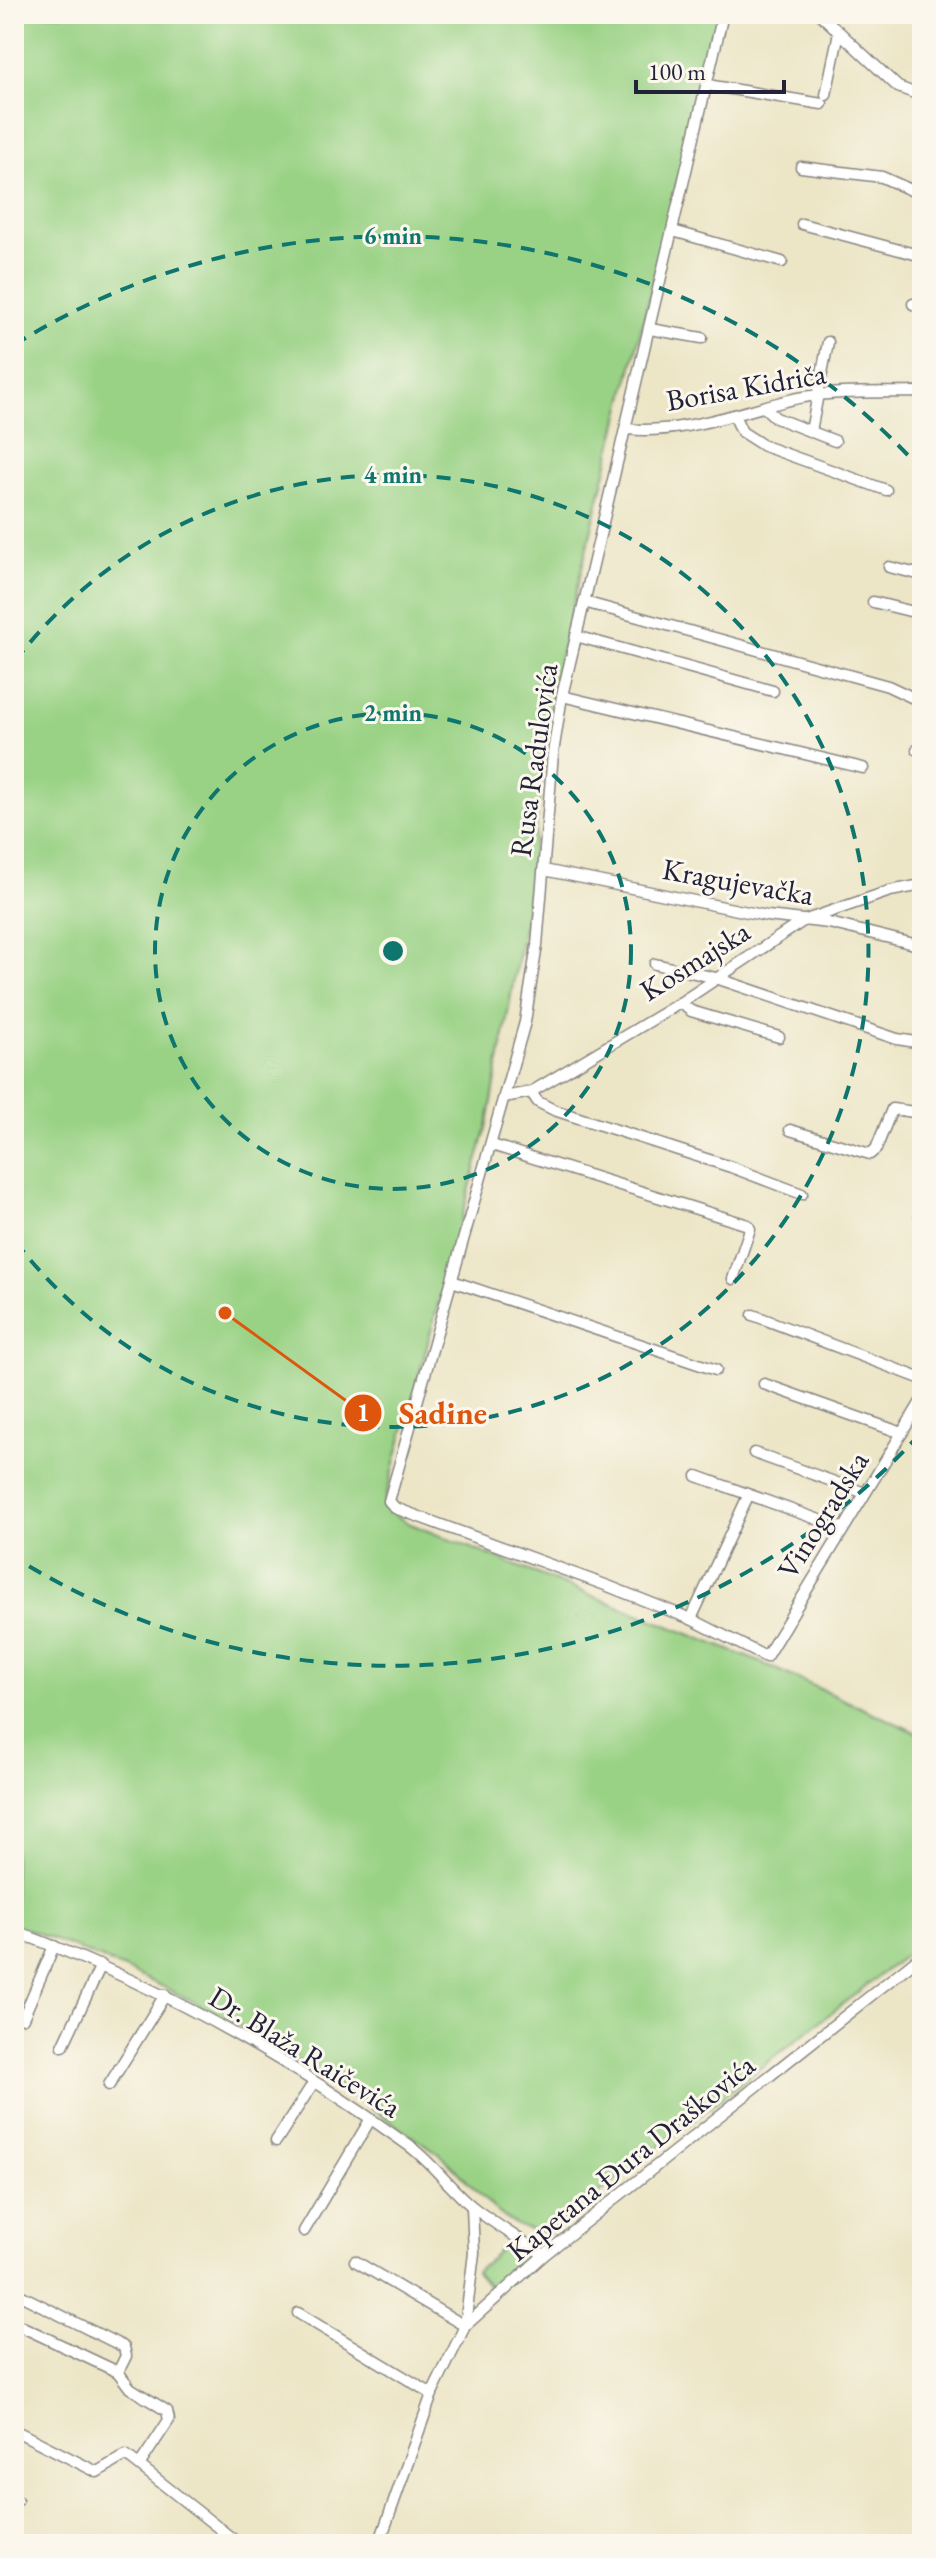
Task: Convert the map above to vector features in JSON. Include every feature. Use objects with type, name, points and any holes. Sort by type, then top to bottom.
[{"type":"street","name":"Rusa Radulovića","points":[[691,1619],[395,1508],[389,1493],[492,1145],[533,982],[562,696],[723,14]]},
{"type":"street","points":[[820,14],[898,87],[922,98]]},
{"type":"street","points":[[707,85],[824,100],[839,32]]},
{"type":"street","points":[[801,167],[882,177],[922,195]]},
{"type":"street","points":[[802,224],[922,256]]},
{"type":"street","points":[[673,231],[782,262]]},
{"type":"street","points":[[650,329],[702,338]]},
{"type":"street","points":[[811,431],[815,396],[828,342]]},
{"type":"street","name":"Borisa Kidriča","points":[[627,429],[735,417],[815,396],[922,392]]},
{"type":"street","points":[[765,408],[776,418],[835,441]]},
{"type":"street","points":[[735,417],[742,432],[764,446],[886,490]]},
{"type":"street","points":[[889,567],[922,575]]},
{"type":"street","points":[[584,602],[888,686],[922,702]]},
{"type":"street","points":[[873,602],[922,614]]},
{"type":"street","points":[[576,636],[773,691]]},
{"type":"street","points":[[562,696],[863,768]]},
{"type":"street","name":"Kragujevačka","points":[[544,870],[803,921],[829,923],[922,946]]},
{"type":"street","name":"Kosmajska","points":[[504,1097],[531,1092],[680,1003],[803,921],[890,891],[922,885]]},
{"type":"street","points":[[655,964],[716,978],[897,1039],[922,1043]]},
{"type":"street","points":[[680,1003],[691,1011],[779,1037]]},
{"type":"street","points":[[531,1092],[538,1102],[554,1110],[731,1167],[802,1194]]},
{"type":"street","points":[[790,1130],[870,1154],[876,1149],[892,1109],[922,1113]]},
{"type":"street","points":[[492,1145],[546,1159],[748,1225],[750,1229],[733,1279]]},
{"type":"street","points":[[452,1281],[716,1370]]},
{"type":"street","points":[[753,1315],[922,1379]]},
{"type":"street","points":[[764,1384],[902,1433]]},
{"type":"street","name":"Vinogradska","points":[[691,1619],[766,1657],[921,1402]]},
{"type":"street","points":[[754,1453],[865,1493]]},
{"type":"street","points":[[697,1476],[842,1528]]},
{"type":"street","points":[[691,1619],[748,1496]]},
{"type":"street","name":"Dr. Blaža Raičevića","points":[[14,1931],[101,1965],[165,1995],[314,2082],[426,2160],[472,2207],[544,2255]]},
{"type":"street","points":[[23,2018],[54,1946]]},
{"type":"street","name":"Kapetana Đura Draškovića","points":[[465,2326],[544,2255],[922,1955]]},
{"type":"street","points":[[63,2046],[101,1965]]},
{"type":"street","points":[[109,2085],[165,1995]]},
{"type":"street","points":[[276,2141],[314,2082]]},
{"type":"street","points":[[304,2231],[370,2120]]},
{"type":"street","name":"Kapetana Đura Draškovića","points":[[465,2326],[474,2253],[472,2207]]},
{"type":"street","points":[[355,2261],[465,2326],[432,2394],[379,2544]]},
{"type":"street","points":[[14,2292],[124,2347],[126,2356],[118,2372]]},
{"type":"street","points":[[298,2313],[432,2394]]},
{"type":"street","points":[[14,2323],[118,2372],[130,2388],[169,2415],[137,2462]]},
{"type":"street","points":[[20,2433],[97,2472],[121,2456],[137,2462],[239,2544]]},
{"type":"green space","points":[[14,14],[719,14],[554,681],[524,923],[489,1118],[383,1507],[408,1523],[762,1663],[922,1735],[922,1942],[550,2232],[532,2231],[500,2214],[431,2148],[257,2036],[138,1975],[14,1924]]},
{"type":"green space","points":[[510,2241],[527,2260],[492,2290],[476,2271]]},
{"type":"place","name":"Sadine","points":[[225,1313]]}]
